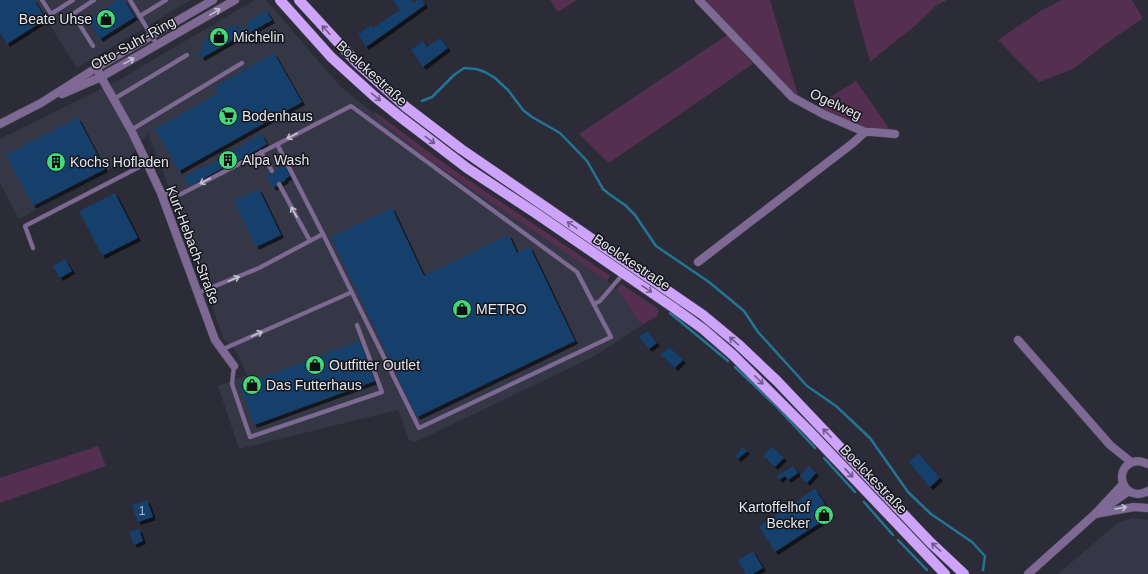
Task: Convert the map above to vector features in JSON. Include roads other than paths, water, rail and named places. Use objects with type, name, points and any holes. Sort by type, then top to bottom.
[{"type":"main road","name":"Boelckestraße","points":[[280,0],[332,57],[374,96],[394,112],[467,168],[534,212],[703,329],[733,355],[808,430],[945,574]]},
{"type":"main road","name":"Boelckestraße","points":[[299,0],[357,63],[406,107],[461,150],[703,315],[738,344],[777,381],[930,542],[964,574]]},
{"type":"street","name":"Otto-Suhr-Ring","points":[[41,103],[96,68],[213,0]]},
{"type":"street","name":"Otto-Suhr-Ring","points":[[0,124],[41,103],[101,77],[235,0]]},
{"type":"street","name":"Ogelweg","points":[[698,262],[853,143],[864,132],[822,114],[792,97],[699,0]]},
{"type":"street","name":"Kurt-Hebach-Straße","points":[[96,68],[131,130],[161,193],[215,340],[234,366]]},
{"type":"street","points":[[864,132],[895,134]]},
{"type":"street","points":[[1018,340],[1110,445],[1125,468]]},
{"type":"street","points":[[1110,445],[1131,462]]},
{"type":"street","points":[[1147,493],[1135,494],[1126,488],[1122,474],[1131,462],[1142,461],[1148,464]]},
{"type":"street","points":[[1028,574],[1094,514],[1126,488]]},
{"type":"street","points":[[1094,514],[1134,506],[1148,508]]},
{"type":"lane","points":[[42,0],[51,14],[73,0]]},
{"type":"lane","points":[[93,46],[73,14],[94,0]]},
{"type":"lane","points":[[130,0],[157,45]]},
{"type":"lane","points":[[140,16],[166,0]]},
{"type":"lane","points":[[114,99],[187,55]]},
{"type":"lane","points":[[131,130],[242,63]]},
{"type":"lane","points":[[161,193],[172,196],[181,194],[261,152],[351,106],[577,272],[611,337],[419,428],[277,144]]},
{"type":"lane","points":[[261,152],[272,171]]},
{"type":"lane","points":[[33,248],[25,226],[147,163]]},
{"type":"lane","points":[[279,184],[310,241]]},
{"type":"lane","points":[[198,294],[259,268],[323,234]]},
{"type":"lane","points":[[594,304],[600,301],[623,273]]},
{"type":"lane","points":[[221,350],[352,292]]},
{"type":"lane","points":[[234,366],[232,384],[250,437],[382,392],[357,325]]},
{"type":"waterway","points":[[422,101],[432,97],[454,75],[464,68],[476,69],[495,78],[508,90],[523,110],[560,133],[587,161],[603,189],[625,205],[635,215],[656,246],[709,282],[744,311],[758,332],[807,386],[836,406],[870,438],[908,492],[931,514],[972,542],[985,556],[983,570]]},
{"type":"waterway","points":[[670,313],[728,361]]},
{"type":"waterway","points":[[735,367],[775,405],[815,448]]},
{"type":"waterway","points":[[824,458],[855,492]]},
{"type":"waterway","points":[[864,502],[893,535]]},
{"type":"waterway","points":[[898,540],[927,570]]},
{"type":"place","name":"Beate Uhse","points":[[106,19]]},
{"type":"place","name":"Michelin","points":[[219,37]]},
{"type":"place","name":"Bodenhaus","points":[[228,116]]},
{"type":"place","name":"Alpa Wash","points":[[228,160]]},
{"type":"place","name":"Kochs Hofladen","points":[[56,162]]},
{"type":"place","name":"METRO","points":[[462,309]]},
{"type":"place","name":"Outfitter Outlet","points":[[315,365]]},
{"type":"place","name":"Das Futterhaus","points":[[252,385]]},
{"type":"place","name":"Kartoffelhof Becker","points":[[824,515]]}]
